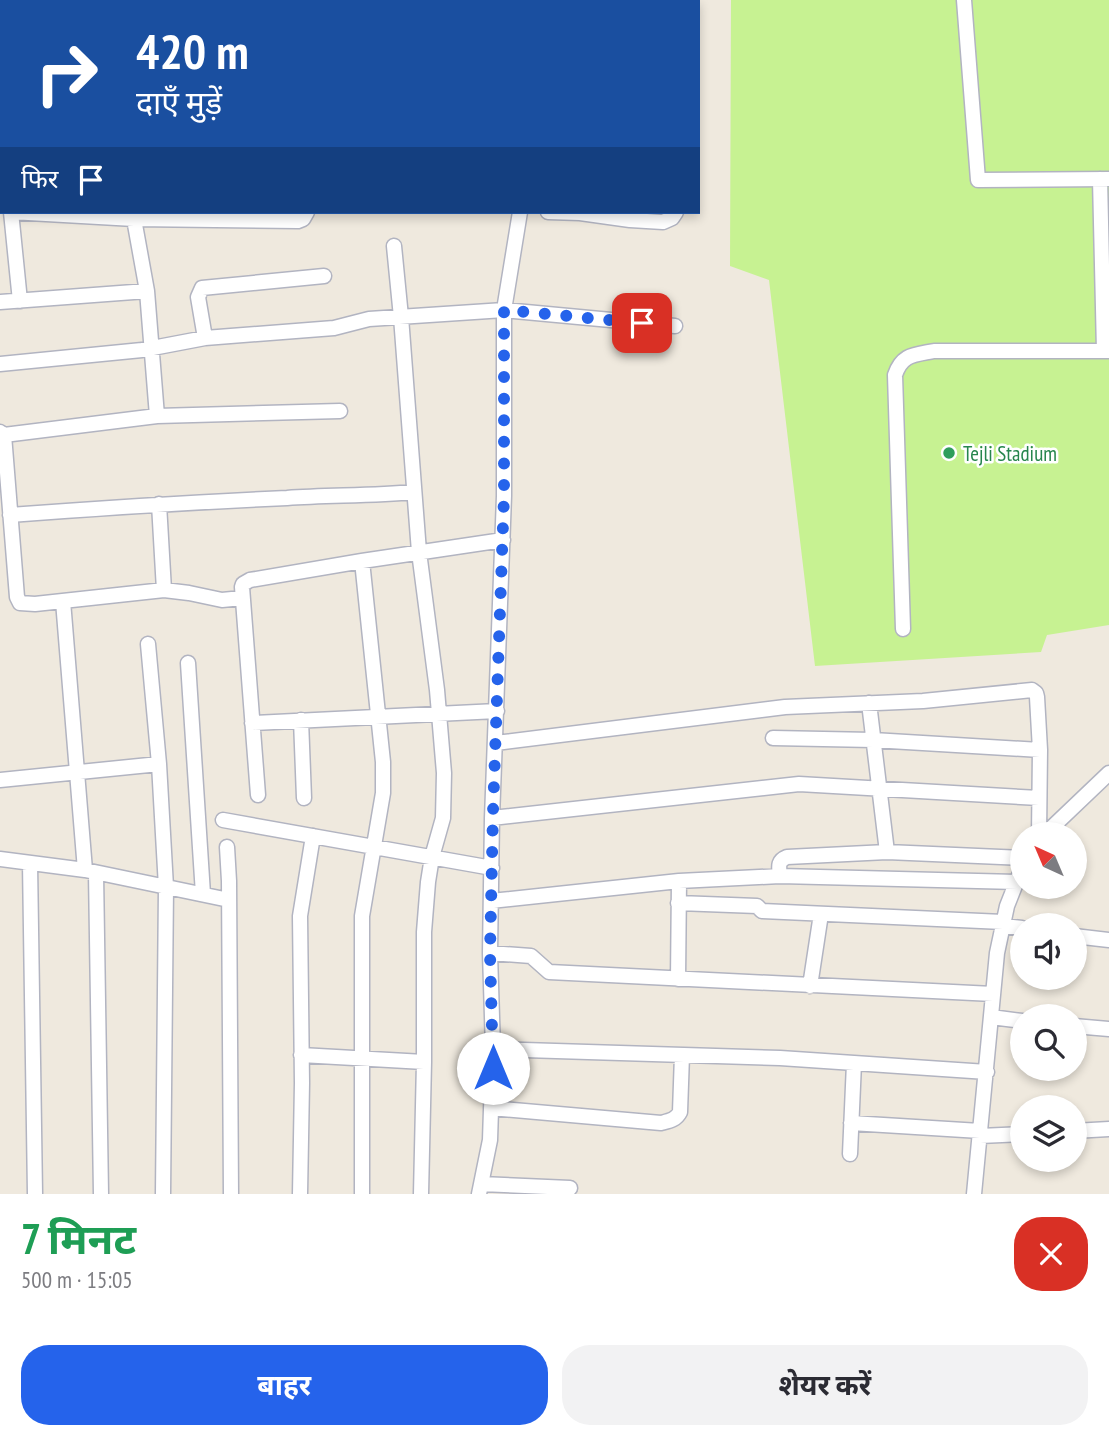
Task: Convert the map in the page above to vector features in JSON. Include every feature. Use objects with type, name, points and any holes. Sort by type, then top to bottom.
[{"type":"street","points":[[903,629],[895,375],[899,364],[908,357],[934,351],[1106,351],[1105,179],[978,180],[964,0]]},
{"type":"street","points":[[11,214],[20,301]]},
{"type":"street","points":[[46,214],[134,219],[298,221],[306,214]]},
{"type":"street","points":[[520,214],[504,310],[503,540],[492,818],[490,953],[493,1049],[490,1140],[480,1189],[570,1188]]},
{"type":"street","points":[[587,214],[663,222],[675,214]]},
{"type":"street","points":[[134,219],[147,291],[157,416]]},
{"type":"street","points":[[394,246],[419,552],[444,773],[443,818],[432,857],[424,932],[421,1194]]},
{"type":"street","points":[[205,338],[198,298],[202,288],[324,276]]},
{"type":"street","points":[[0,302],[147,291]]},
{"type":"street","points":[[0,364],[142,350],[205,338],[334,328],[369,319],[504,310],[675,326]]},
{"type":"street","points":[[242,598],[222,600],[164,590],[24,605],[20,603],[17,597],[2,433],[157,416],[340,411]]},
{"type":"street","points":[[10,515],[159,504],[414,492]]},
{"type":"street","points":[[159,504],[164,590]]},
{"type":"street","points":[[258,795],[243,584],[247,581],[362,561],[503,540]]},
{"type":"street","points":[[362,561],[383,762],[383,793],[362,916],[362,1194]]},
{"type":"street","points":[[62,601],[77,771],[91,871],[102,1194]]},
{"type":"street","points":[[148,644],[159,764],[166,887],[163,1194]]},
{"type":"street","points":[[188,663],[203,894]]},
{"type":"street","points":[[496,743],[785,707],[923,701],[1032,690],[1037,697],[1041,822]]},
{"type":"street","points":[[869,703],[887,852]]},
{"type":"street","points":[[252,723],[497,711]]},
{"type":"street","points":[[301,720],[304,798]]},
{"type":"street","points":[[773,738],[873,740],[1040,750]]},
{"type":"street","points":[[0,780],[159,764]]},
{"type":"street","points":[[1056,822],[1109,773]]},
{"type":"street","points":[[492,818],[799,784],[1040,798]]},
{"type":"street","points":[[223,820],[492,868]]},
{"type":"street","points":[[300,1194],[300,916],[313,836]]},
{"type":"street","points":[[227,848],[231,1194]]},
{"type":"street","points":[[780,876],[779,863],[787,857],[887,852],[1010,857]]},
{"type":"street","points":[[0,859],[91,871],[229,900]]},
{"type":"street","points":[[30,863],[35,1194]]},
{"type":"street","points":[[491,901],[678,881],[780,876],[1010,875]]},
{"type":"street","points":[[678,881],[678,979]]},
{"type":"street","points":[[974,1194],[997,953],[1010,898]]},
{"type":"street","points":[[678,903],[757,906],[762,911],[1010,925]]},
{"type":"street","points":[[810,986],[821,914]]},
{"type":"street","points":[[1087,937],[1109,940]]},
{"type":"street","points":[[490,953],[531,956],[549,972],[993,994]]},
{"type":"street","points":[[991,1017],[1010,1019]]},
{"type":"street","points":[[1087,1027],[1109,1029]]},
{"type":"street","points":[[493,1049],[780,1058],[987,1072]]},
{"type":"street","points":[[301,1055],[424,1062]]},
{"type":"street","points":[[491,1108],[661,1123],[672,1121],[680,1112],[682,1055]]},
{"type":"street","points":[[849,1154],[854,1063]]},
{"type":"street","points":[[851,1123],[1010,1134]]},
{"type":"street","points":[[1087,1130],[1109,1129]]},
{"type":"green space","name":"Tejli Stadium","points":[[731,0],[1109,0],[1109,625],[1047,635],[1041,652],[815,666],[769,280],[730,266]]},
{"type":"place","name":"Tejli Stadium","points":[[949,453]]},
{"type":"route","points":[[493,1068],[490,953],[504,496],[504,310],[642,323]]}]
